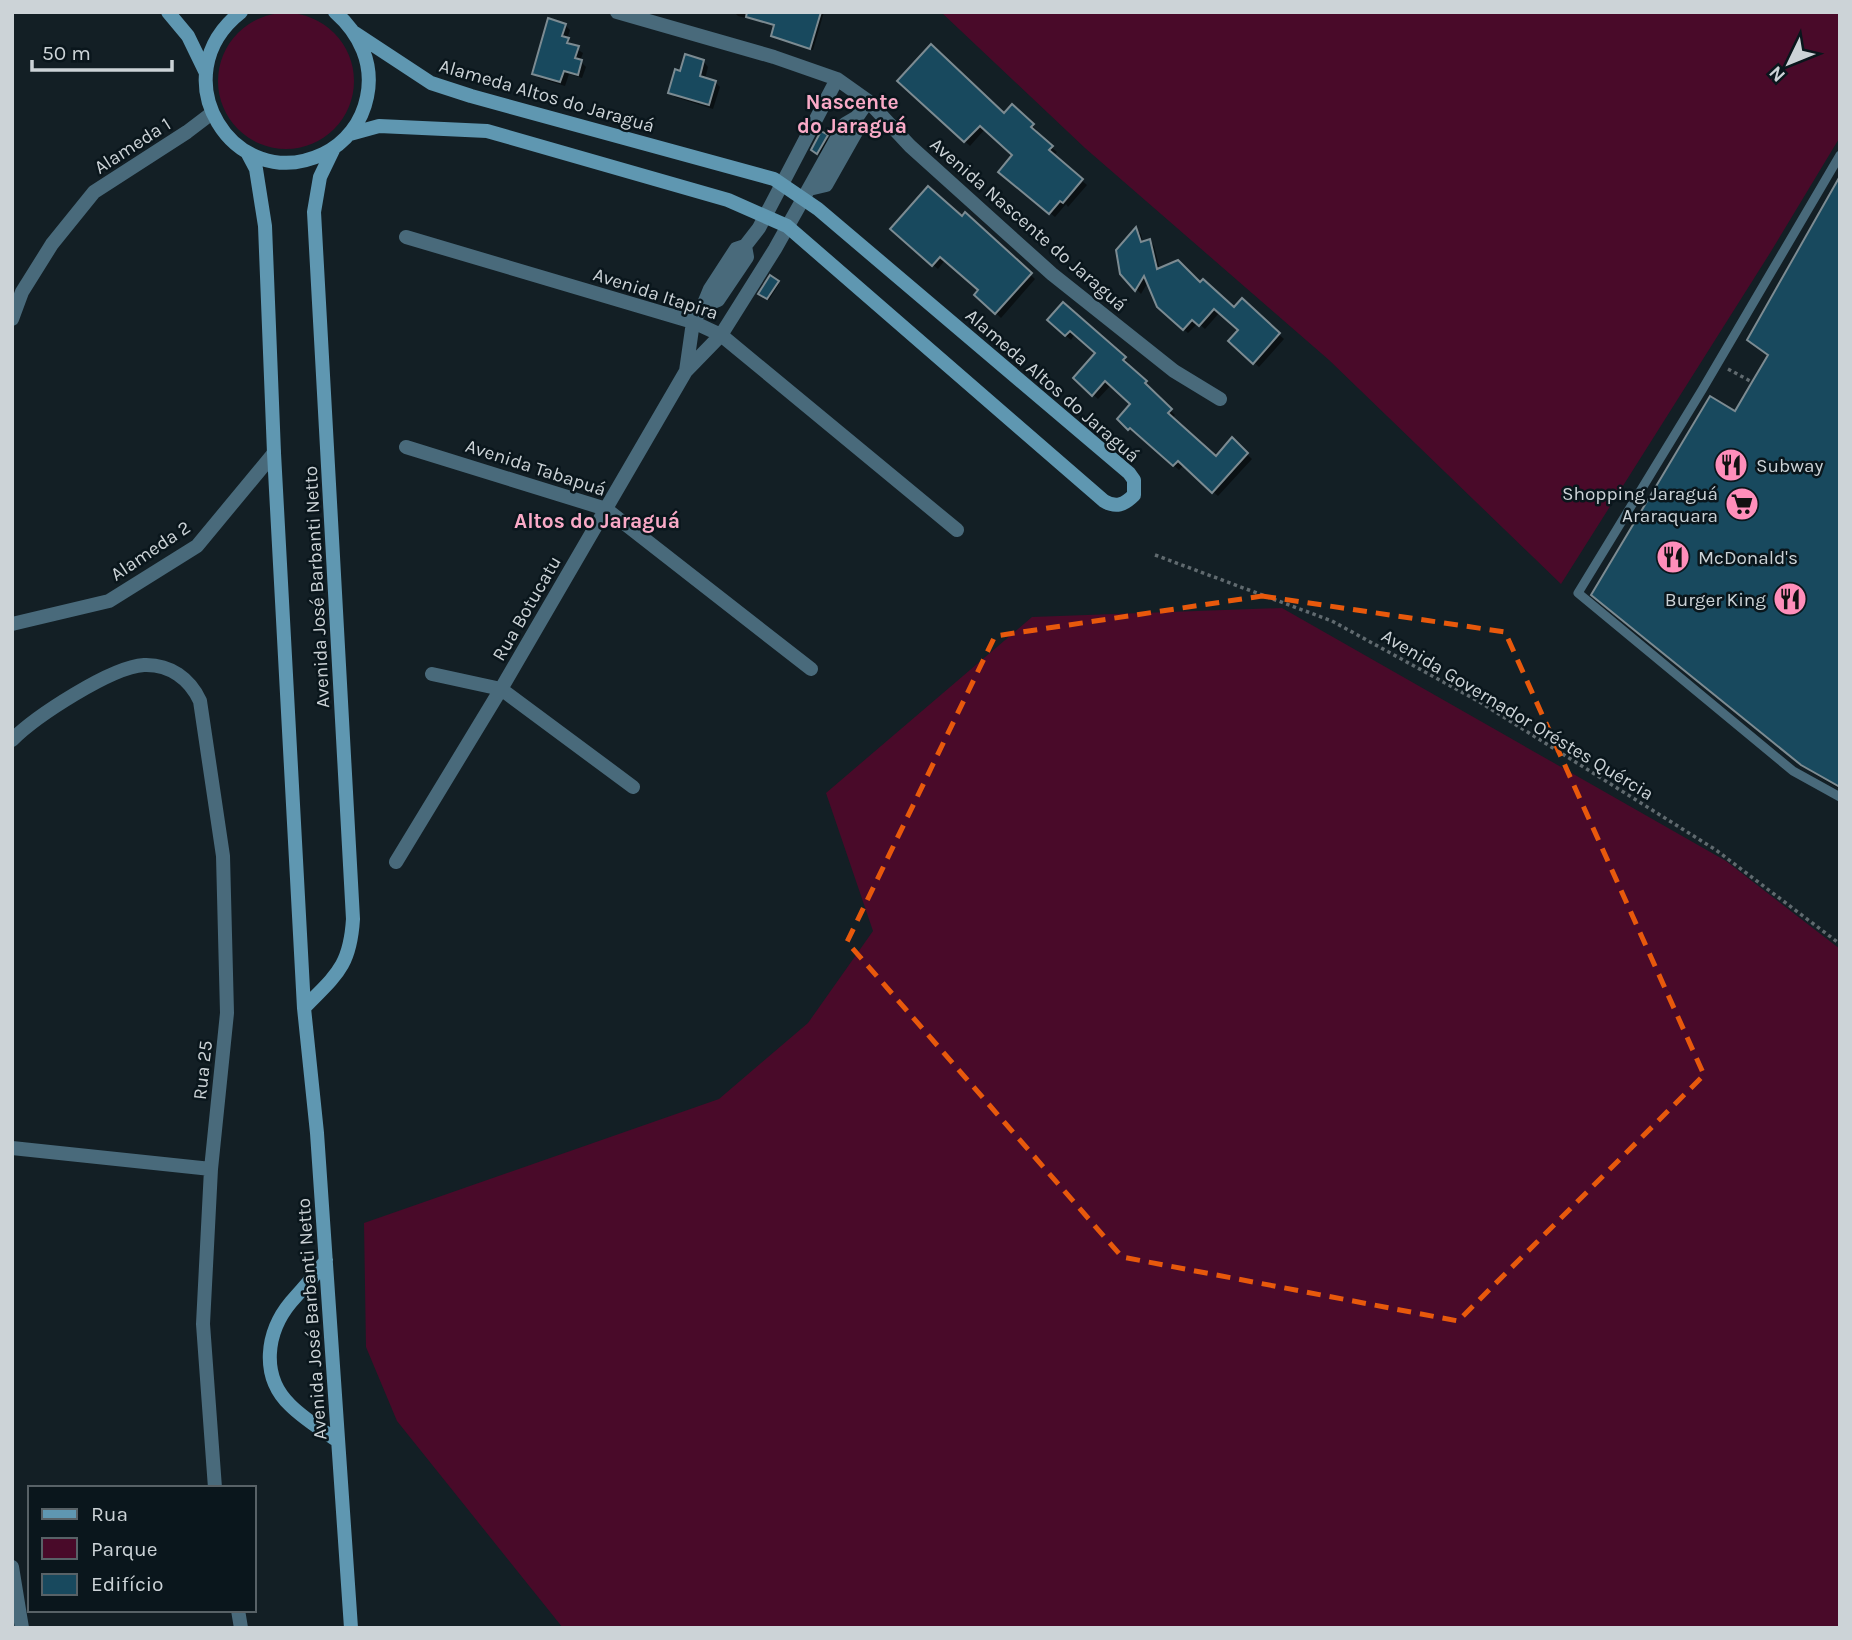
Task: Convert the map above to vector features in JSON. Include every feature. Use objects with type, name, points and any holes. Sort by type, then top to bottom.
[{"type":"street","points":[[168,12],[188,36],[205,71]]},
{"type":"street","points":[[241,12],[226,23],[212,46],[205,71],[206,92],[212,113],[226,135],[247,152],[268,160],[290,163],[312,159],[333,150],[350,134],[364,111],[370,84],[367,58],[355,33],[335,12]]},
{"type":"street","name":"Avenida Nascente do Jaraguá","points":[[617,12],[774,57],[836,79],[868,101],[909,146],[1052,274],[1174,371],[1220,399]]},
{"type":"street","name":"Alameda Altos do Jaraguá","points":[[350,134],[379,126],[487,131],[728,200],[787,226],[1104,501],[1116,506],[1122,505],[1133,495],[1134,480],[1129,473],[806,194],[774,179],[431,83],[355,33]]},
{"type":"street","points":[[693,322],[710,289],[736,249],[745,246],[766,217],[836,79]]},
{"type":"street","points":[[806,194],[826,185],[856,132],[857,117],[868,101]]},
{"type":"street","name":"Alameda 1","points":[[12,319],[22,292],[52,244],[94,192],[212,113]]},
{"type":"street","name":"Avenida José Barbanti Netto","points":[[304,1008],[342,970],[349,953],[353,919],[314,212],[320,177],[333,150]]},
{"type":"street","name":"Avenida José Barbanti Netto","points":[[247,152],[256,169],[265,226],[274,453],[304,1008],[317,1133],[351,1628]]},
{"type":"street","name":"Rua Botucatu","points":[[396,862],[502,689],[686,371],[721,335],[806,194]]},
{"type":"street","name":"Avenida Itapira","points":[[406,237],[693,322],[721,335],[957,530]]},
{"type":"street","name":"Rua Botucatu","points":[[686,371],[693,322]]},
{"type":"street","name":"Avenida Tabapuá","points":[[405,447],[606,509],[811,669]]},
{"type":"street","name":"Alameda 2","points":[[12,624],[109,601],[197,546],[274,453]]},
{"type":"street","name":"Rua 25","points":[[12,740],[70,696],[128,668],[145,665],[171,670],[186,680],[200,701],[223,856],[227,1013],[211,1168],[202,1324],[215,1486]]},
{"type":"street","points":[[432,674],[502,689],[633,788]]},
{"type":"street","points":[[12,1148],[211,1168]]},
{"type":"street","points":[[326,1260],[276,1326],[268,1352],[273,1382],[288,1404],[338,1441]]},
{"type":"street","points":[[12,1567],[16,1611],[22,1628]]},
{"type":"lane","points":[[1840,155],[1578,593],[1793,771],[1840,797]]},
{"type":"path","points":[[1717,363],[1752,382]]},
{"type":"path","name":"Avenida Governador Oréstes Quércia","points":[[1155,555],[1332,621],[1478,701],[1716,850],[1840,944]]},
{"type":"highlighted area","points":[[1262,596],[1505,632],[1704,1075],[1458,1321],[1122,1257],[847,942],[995,636]]},
{"type":"green space","points":[[941,12],[1840,12],[1840,137],[1561,584],[1329,360],[1085,148]]},
{"type":"green space","points":[[286,13],[312,18],[334,33],[349,55],[354,81],[349,107],[334,129],[312,144],[286,149],[260,144],[238,129],[223,107],[218,81],[223,55],[238,33],[260,18]]},
{"type":"green space","points":[[1282,608],[1726,861],[1840,949],[1840,1628],[563,1628],[397,1421],[366,1347],[364,1223],[719,1099],[808,1023],[873,931],[826,793],[1032,617]]},
{"type":"building","points":[[747,12],[821,12],[810,49],[771,36],[774,25],[746,17]]},
{"type":"building","points":[[548,18],[566,24],[562,36],[569,38],[567,43],[579,46],[575,58],[582,60],[578,75],[564,71],[560,82],[532,74]]},
{"type":"building","points":[[931,44],[1004,113],[1012,104],[1034,124],[1031,127],[1053,146],[1049,150],[1083,179],[1063,203],[1060,201],[1049,214],[998,172],[1012,155],[980,126],[964,142],[897,81]]},
{"type":"building","points":[[685,54],[704,60],[700,76],[716,81],[709,105],[668,93],[675,69],[680,71]]},
{"type":"building","points":[[821,131],[828,135],[817,154],[811,150]]},
{"type":"building","name":"Shopping Jaraguá Araraquara","points":[[1840,176],[1840,787],[1801,765],[1591,595],[1710,396],[1735,411],[1768,355],[1747,340]]},
{"type":"building","points":[[928,186],[962,216],[965,212],[1032,273],[995,314],[974,295],[978,290],[940,257],[932,266],[890,229]]},
{"type":"building","points":[[1136,227],[1141,242],[1150,239],[1157,269],[1178,260],[1200,282],[1203,279],[1234,307],[1242,298],[1280,333],[1253,364],[1228,341],[1238,330],[1214,309],[1199,326],[1192,320],[1183,330],[1157,307],[1144,276],[1135,291],[1120,274],[1116,250]]},
{"type":"building","points":[[770,275],[779,281],[767,299],[758,294]]},
{"type":"building","points":[[1063,302],[1126,357],[1123,360],[1147,381],[1145,383],[1172,409],[1168,413],[1216,456],[1232,437],[1248,453],[1212,493],[1178,461],[1173,466],[1117,419],[1130,404],[1105,381],[1092,396],[1073,378],[1095,353],[1070,331],[1065,336],[1047,320]]},
{"type":"place","name":"Subway","points":[[1731,465]]},
{"type":"place","name":"Shopping Jaraguá Araraquara","points":[[1742,504]]},
{"type":"place","name":"McDonald's","points":[[1673,557]]},
{"type":"place","name":"Burger King","points":[[1790,599]]},
{"type":"district","name":"Nascente do Jaraguá","points":[[852,114]]},
{"type":"district","name":"Altos do Jaraguá","points":[[597,521]]}]
